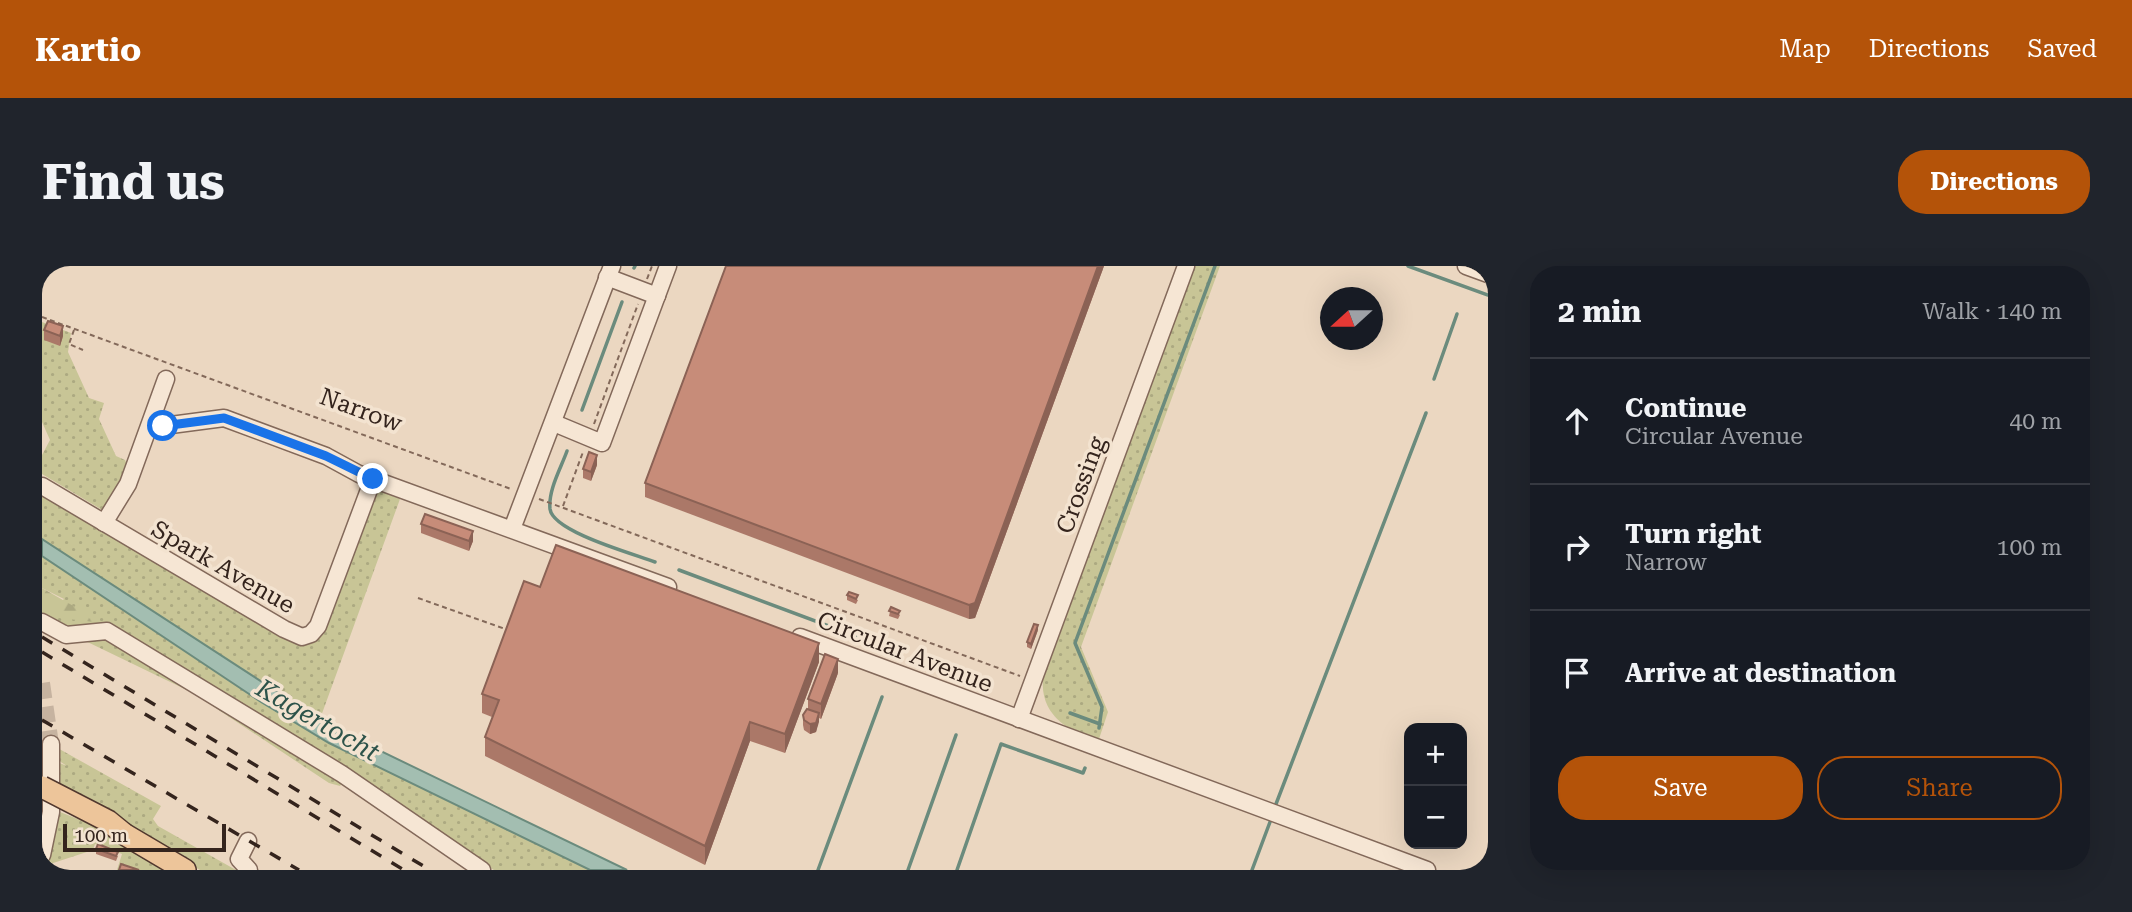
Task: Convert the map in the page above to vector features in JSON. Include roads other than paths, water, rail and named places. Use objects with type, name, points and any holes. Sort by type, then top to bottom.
[{"type":"main road","points":[[42,788],[108,821],[124,834]]},
{"type":"main road","points":[[42,800],[124,834],[185,870]]},
{"type":"street","points":[[554,423],[602,443],[650,293],[668,266]]},
{"type":"street","name":"Crossing","points":[[1019,719],[1186,266]]},
{"type":"street","points":[[1466,266],[1488,274]]},
{"type":"street","points":[[512,529],[532,497],[554,423],[610,272],[650,293]]},
{"type":"street","points":[[104,523],[128,484],[166,379]]},
{"type":"street","points":[[163,426],[224,418],[326,456],[373,479],[683,593]]},
{"type":"street","name":"Spark Avenue","points":[[42,486],[284,629],[302,637],[311,634],[318,626],[373,479]]},
{"type":"street","points":[[42,622],[66,635],[107,631],[342,774],[482,870]]},
{"type":"street","name":"Circular Avenue","points":[[786,632],[1427,870]]},
{"type":"street","points":[[42,788],[47,742]]},
{"type":"street","points":[[42,855],[51,811],[47,742]]},
{"type":"street","points":[[248,841],[239,859],[249,870]]},
{"type":"water","name":"Kagertocht","points":[[42,539],[333,728],[627,870],[590,870],[329,743],[261,702],[42,556]]},
{"type":"waterway","points":[[1099,728],[1102,707],[1075,643],[1215,266]]},
{"type":"waterway","points":[[1408,266],[1488,295]]},
{"type":"waterway","points":[[582,410],[622,302]]},
{"type":"waterway","points":[[1434,379],[1457,314]]},
{"type":"waterway","points":[[1276,804],[1426,413]]},
{"type":"waterway","points":[[567,451],[551,494],[550,509],[555,518],[579,534],[655,562]]},
{"type":"waterway","points":[[679,570],[901,653]]},
{"type":"waterway","points":[[923,661],[991,684]]},
{"type":"waterway","points":[[818,870],[882,697]]},
{"type":"waterway","points":[[1070,713],[1100,724]]},
{"type":"waterway","points":[[908,870],[956,735]]},
{"type":"waterway","points":[[957,870],[1001,744],[1083,773],[1085,768]]},
{"type":"waterway","points":[[1252,870],[1270,822]]},
{"type":"tunnel","points":[[42,683],[51,744]]},
{"type":"railway","points":[[42,637],[430,870]]},
{"type":"railway","points":[[42,652],[404,870]]},
{"type":"railway","points":[[42,720],[299,870]]}]
